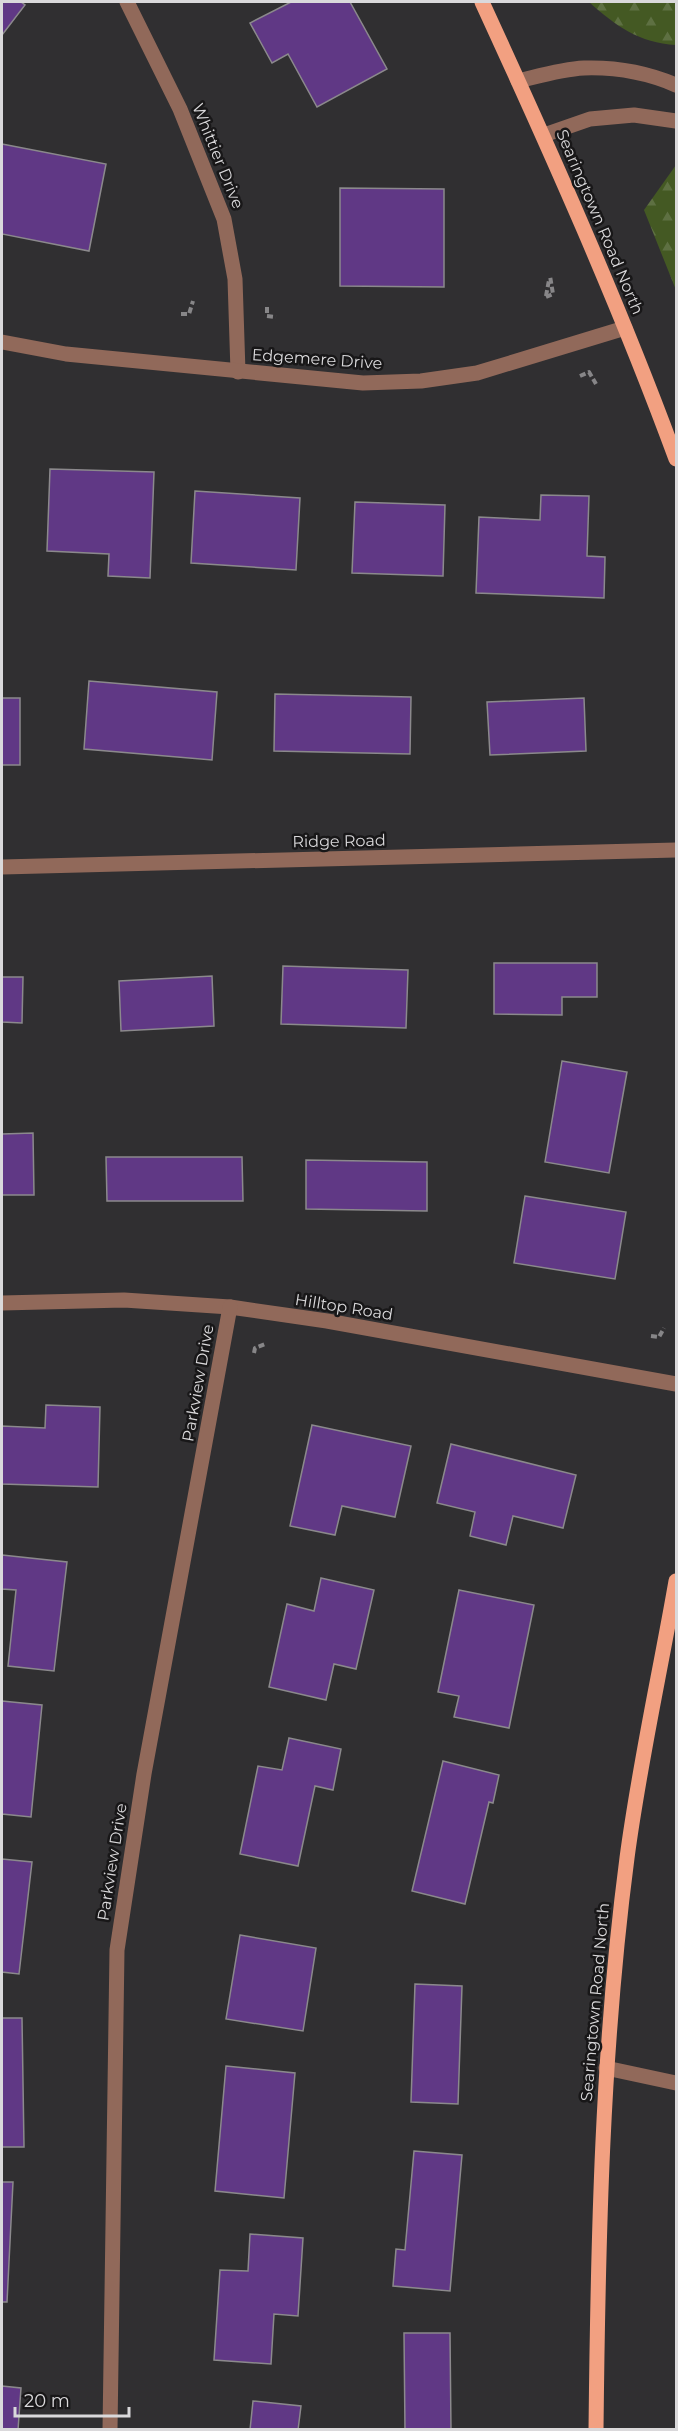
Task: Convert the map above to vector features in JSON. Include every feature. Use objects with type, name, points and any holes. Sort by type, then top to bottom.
[{"type":"main road","name":"Searingtown Road North","points":[[482,2],[544,135],[625,328],[676,459]]},
{"type":"main road","name":"Searingtown Road North","points":[[596,2430],[598,2235],[606,2068],[627,1857],[676,1581]]},
{"type":"street","name":"Whittier Drive","points":[[127,2],[180,109],[224,219],[235,279],[237,372]]},
{"type":"street","points":[[518,81],[582,68],[620,69],[676,85]]},
{"type":"street","points":[[544,135],[590,119],[634,115],[676,121]]},
{"type":"street","name":"Edgemere Drive","points":[[2,342],[66,354],[363,383],[421,381],[477,373],[625,328]]},
{"type":"street","name":"Ridge Road","points":[[2,867],[676,850]]},
{"type":"street","name":"Hilltop Road","points":[[2,1303],[124,1300],[230,1307],[327,1321],[676,1384]]},
{"type":"street","name":"Parkview Drive","points":[[110,2430],[117,1950],[144,1774],[230,1307]]},
{"type":"street","points":[[606,2068],[676,2083]]},
{"type":"path","points":[[550,276],[551,285],[553,294],[546,297],[550,276]]},
{"type":"path","points":[[181,314],[189,314],[194,301]]},
{"type":"path","points":[[580,376],[589,372],[596,384]]},
{"type":"path","points":[[651,1336],[659,1337],[664,1328]]},
{"type":"path","points":[[254,1353],[255,1348],[265,1344]]},
{"type":"green space","points":[[589,2],[676,2],[676,45],[639,37],[609,19]]},
{"type":"green space","points":[[676,165],[676,290],[644,210]]},
{"type":"building","points":[[2,2],[21,2],[25,5],[2,35]]},
{"type":"building","points":[[291,2],[350,2],[387,69],[317,107],[288,54],[272,63],[250,23]]},
{"type":"building","points":[[2,144],[106,164],[89,251],[2,234]]},
{"type":"building","points":[[340,188],[444,189],[444,287],[340,286]]},
{"type":"building","points":[[50,469],[154,472],[150,578],[108,576],[109,554],[47,551]]},
{"type":"building","points":[[195,491],[300,498],[296,570],[191,563]]},
{"type":"building","points":[[541,495],[589,496],[587,556],[605,557],[604,598],[476,593],[479,517],[540,520]]},
{"type":"building","points":[[355,502],[445,505],[443,576],[352,573]]},
{"type":"building","points":[[89,681],[217,692],[212,760],[84,749]]},
{"type":"building","points":[[275,694],[411,697],[410,754],[274,751]]},
{"type":"building","points":[[2,698],[20,698],[20,765],[2,765]]},
{"type":"building","points":[[584,698],[586,751],[490,755],[487,702]]},
{"type":"building","points":[[494,963],[597,963],[597,997],[562,997],[562,1015],[494,1014]]},
{"type":"building","points":[[283,966],[408,970],[406,1028],[281,1024]]},
{"type":"building","points":[[212,976],[214,1026],[121,1031],[119,981]]},
{"type":"building","points":[[2,977],[23,977],[22,1023],[2,1022]]},
{"type":"building","points":[[562,1061],[627,1072],[609,1173],[545,1162]]},
{"type":"building","points":[[33,1133],[34,1195],[2,1195],[2,1134]]},
{"type":"building","points":[[106,1157],[242,1157],[243,1201],[107,1201]]},
{"type":"building","points":[[306,1160],[427,1162],[427,1211],[306,1209]]},
{"type":"building","points":[[525,1196],[626,1212],[615,1279],[514,1263]]},
{"type":"building","points":[[46,1405],[100,1407],[98,1487],[2,1484],[2,1426],[45,1428]]},
{"type":"building","points":[[312,1425],[411,1446],[395,1517],[342,1506],[335,1535],[290,1526]]},
{"type":"building","points":[[451,1444],[576,1475],[563,1528],[513,1516],[506,1545],[470,1536],[475,1512],[437,1503]]},
{"type":"building","points":[[2,1555],[67,1562],[54,1671],[8,1666],[16,1590],[2,1589]]},
{"type":"building","points":[[321,1578],[374,1590],[356,1669],[334,1664],[326,1700],[269,1687],[287,1604],[314,1611]]},
{"type":"building","points":[[459,1590],[534,1605],[509,1728],[454,1717],[459,1696],[438,1692]]},
{"type":"building","points":[[2,1701],[42,1705],[31,1817],[2,1814]]},
{"type":"building","points":[[289,1738],[341,1749],[333,1790],[315,1786],[298,1866],[240,1854],[258,1766],[282,1770]]},
{"type":"building","points":[[443,1761],[499,1775],[493,1803],[489,1802],[465,1904],[412,1891]]},
{"type":"building","points":[[2,1859],[32,1862],[19,1974],[2,1972]]},
{"type":"building","points":[[240,1935],[316,1948],[303,2031],[226,2019]]},
{"type":"building","points":[[415,1984],[462,1986],[458,2104],[411,2102]]},
{"type":"building","points":[[2,2018],[22,2018],[24,2147],[2,2147]]},
{"type":"building","points":[[226,2066],[295,2073],[284,2198],[215,2191]]},
{"type":"building","points":[[414,2151],[462,2155],[450,2291],[393,2286],[396,2249],[405,2250]]},
{"type":"building","points":[[2,2182],[13,2182],[7,2302],[2,2302]]},
{"type":"building","points":[[250,2234],[303,2238],[298,2316],[274,2314],[271,2364],[214,2360],[220,2270],[248,2271]]},
{"type":"building","points":[[404,2333],[450,2333],[451,2430],[405,2430]]},
{"type":"building","points":[[2,2386],[21,2388],[18,2430],[2,2430]]},
{"type":"building","points":[[253,2401],[301,2406],[298,2430],[250,2430]]}]
